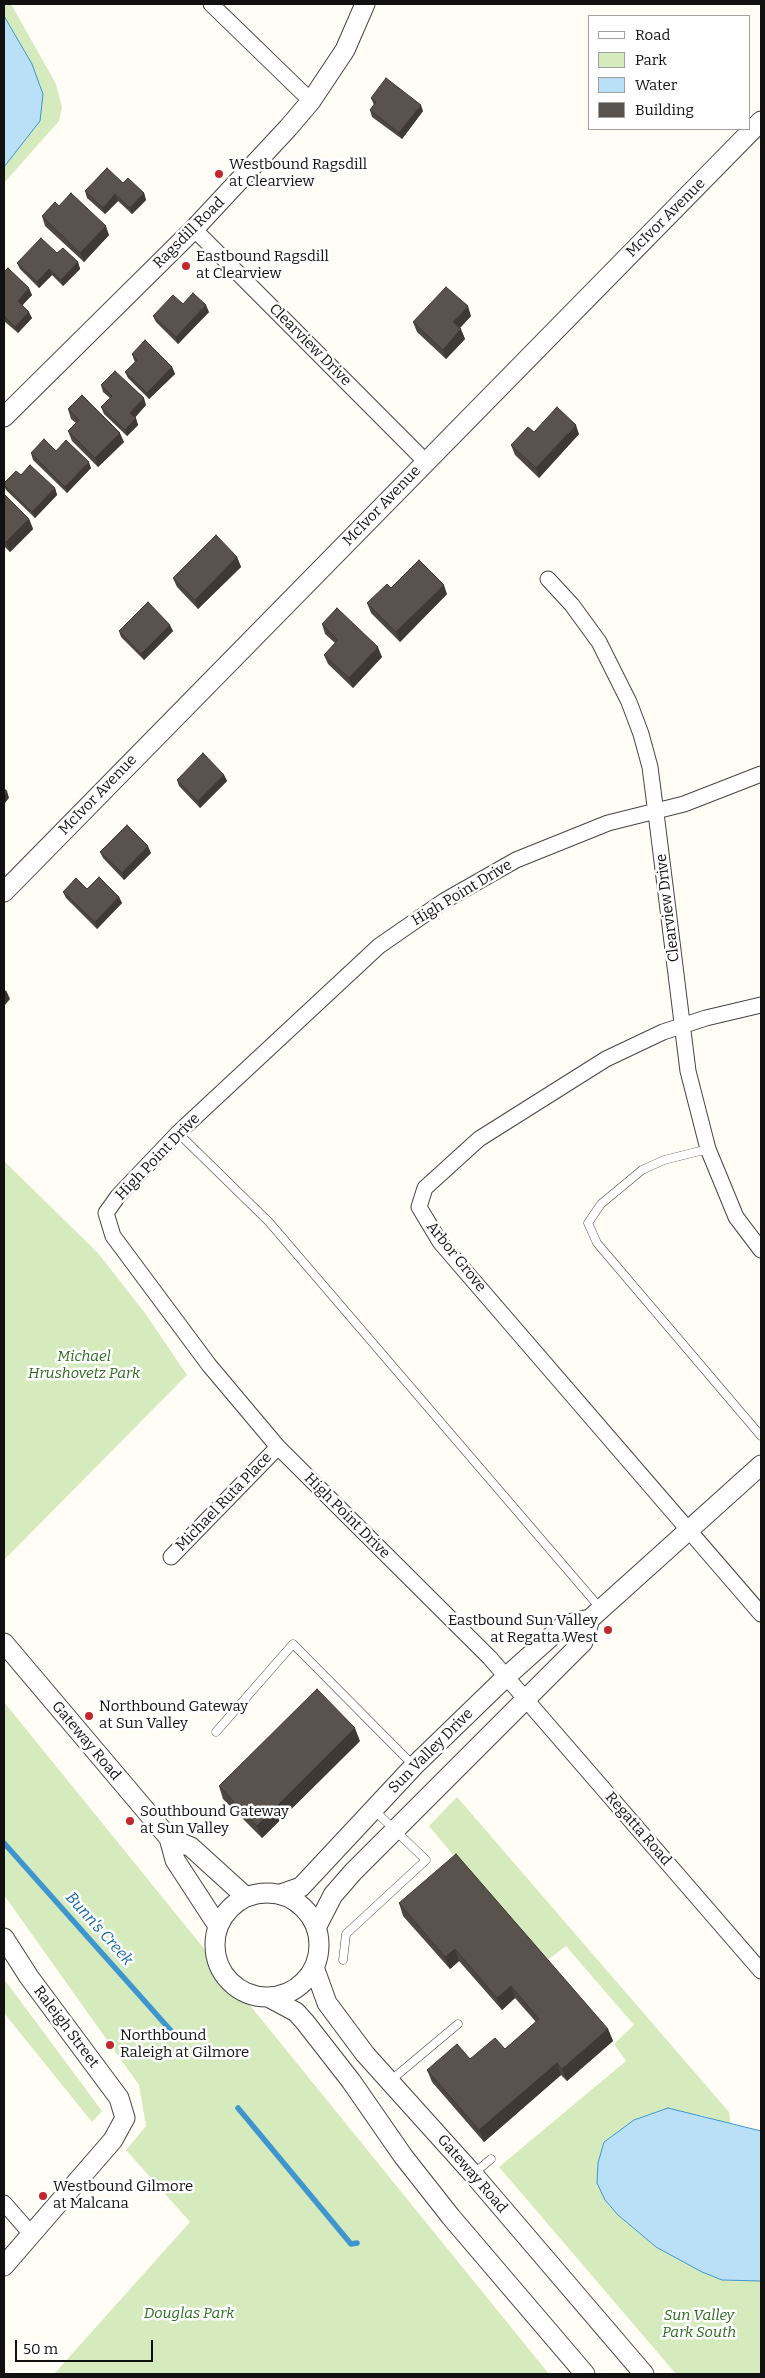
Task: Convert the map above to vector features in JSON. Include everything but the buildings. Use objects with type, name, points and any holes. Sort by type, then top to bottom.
[{"type":"street","points":[[211,4],[311,101]]},
{"type":"street","name":"Ragsdill Road","points":[[4,417],[194,229],[311,101],[345,50],[365,4]]},
{"type":"street","name":"McIvor Avenue","points":[[4,892],[761,122]]},
{"type":"street","name":"Clearview Drive","points":[[194,229],[426,462]]},
{"type":"street","name":"Clearview Drive","points":[[548,579],[572,605],[599,642],[630,702],[642,734],[650,767],[688,1071],[708,1149],[736,1217],[761,1250]]},
{"type":"street","name":"High Point Drive","points":[[516,1687],[278,1447],[209,1365],[113,1236],[106,1213],[118,1196],[178,1133],[379,946],[444,901],[516,860],[608,823],[684,804],[761,774]]},
{"type":"street","name":"Arbor Grove","points":[[761,1005],[663,1032],[606,1060],[479,1139],[425,1188],[419,1207],[440,1242],[761,1614]]},
{"type":"street","name":"Michael Ruta Place","points":[[171,1557],[278,1447]]},
{"type":"street","name":"Sun Valley Drive","points":[[316,1928],[333,1895],[394,1829],[516,1687],[564,1625],[595,1614],[761,1465]]},
{"type":"street","name":"Sun Valley Drive","points":[[281,1894],[300,1887],[414,1766],[516,1687],[583,1642],[595,1614]]},
{"type":"street","name":"Gateway Road","points":[[4,1643],[169,1838],[175,1860],[218,1926]]},
{"type":"street","name":"Regatta Road","points":[[516,1687],[761,1971]]},
{"type":"street","name":"Gateway Road","points":[[169,1838],[190,1847],[246,1897]]},
{"type":"street","points":[[281,1894],[270,1892],[246,1897],[229,1909],[218,1926],[215,1940],[216,1955],[220,1969],[229,1981],[240,1990],[268,1997],[296,2012],[351,2081],[403,2156],[451,2217],[585,2374]]},
{"type":"street","name":"Gateway Road","points":[[281,1894],[303,1907],[316,1928],[318,1948],[314,1967],[327,2003],[338,2019],[644,2374]]},
{"type":"street","name":"Raleigh Street","points":[[4,1938],[29,1977],[119,2098],[126,2118],[113,2140],[32,2234]]},
{"type":"street","points":[[268,1997],[282,1994],[295,1988],[306,1979],[314,1967]]},
{"type":"street","points":[[4,2203],[32,2234],[4,2266]]},
{"type":"lane","points":[[178,1133],[269,1222],[595,1614]]},
{"type":"lane","points":[[708,1149],[664,1160],[642,1170],[601,1204],[588,1223],[597,1242],[761,1436]]},
{"type":"lane","points":[[216,1732],[293,1644],[414,1766]]},
{"type":"lane","points":[[343,1960],[346,1934],[426,1860],[373,1809]]},
{"type":"lane","points":[[390,2081],[458,2024]]},
{"type":"lane","points":[[473,2174],[491,2159]]},
{"type":"green space","points":[[4,4],[11,4],[56,84],[62,107],[59,121],[4,183]]},
{"type":"green space","name":"Michael Hrushovetz Park","points":[[4,1161],[97,1252],[145,1313],[187,1375],[4,1560]]},
{"type":"green space","name":"Douglas Park","points":[[4,1702],[549,2374],[54,2374],[190,2222],[126,2150],[146,2126],[139,2085],[4,1895]]},
{"type":"green space","name":"Sun Valley Park South","points":[[457,1797],[729,2112],[731,2125],[701,2115],[605,2200],[618,2215],[656,2247],[702,2272],[722,2280],[761,2281],[761,2374],[676,2374],[499,2167],[626,2061],[614,2044],[634,2025],[566,1946],[544,1963],[429,1826]]},
{"type":"green space","points":[[4,1979],[102,2111],[92,2122],[4,2013]]},
{"type":"water","points":[[4,16],[32,64],[43,94],[40,121],[4,167]]},
{"type":"water","points":[[668,2108],[761,2131],[761,2281],[722,2280],[702,2272],[656,2247],[618,2215],[605,2200],[597,2183],[598,2163],[604,2142],[634,2120]]},
{"type":"waterway","name":"Bunn's Creek","points":[[4,1843],[173,2033]]},
{"type":"waterway","name":"Bunn's Creek","points":[[238,2108],[351,2244],[357,2243]]},
{"type":"place","name":"Westbound Ragsdill at Clearview","points":[[219,174]]},
{"type":"place","name":"Eastbound Ragsdill at Clearview","points":[[186,266]]},
{"type":"place","name":"Eastbound Sun Valley at Regatta West","points":[[608,1630]]},
{"type":"place","name":"Northbound Gateway at Sun Valley","points":[[89,1716]]},
{"type":"place","name":"Southbound Gateway at Sun Valley","points":[[130,1821]]},
{"type":"place","name":"Northbound Raleigh at Gilmore","points":[[110,2045]]},
{"type":"place","name":"Westbound Gilmore at Malcana","points":[[43,2196]]}]
